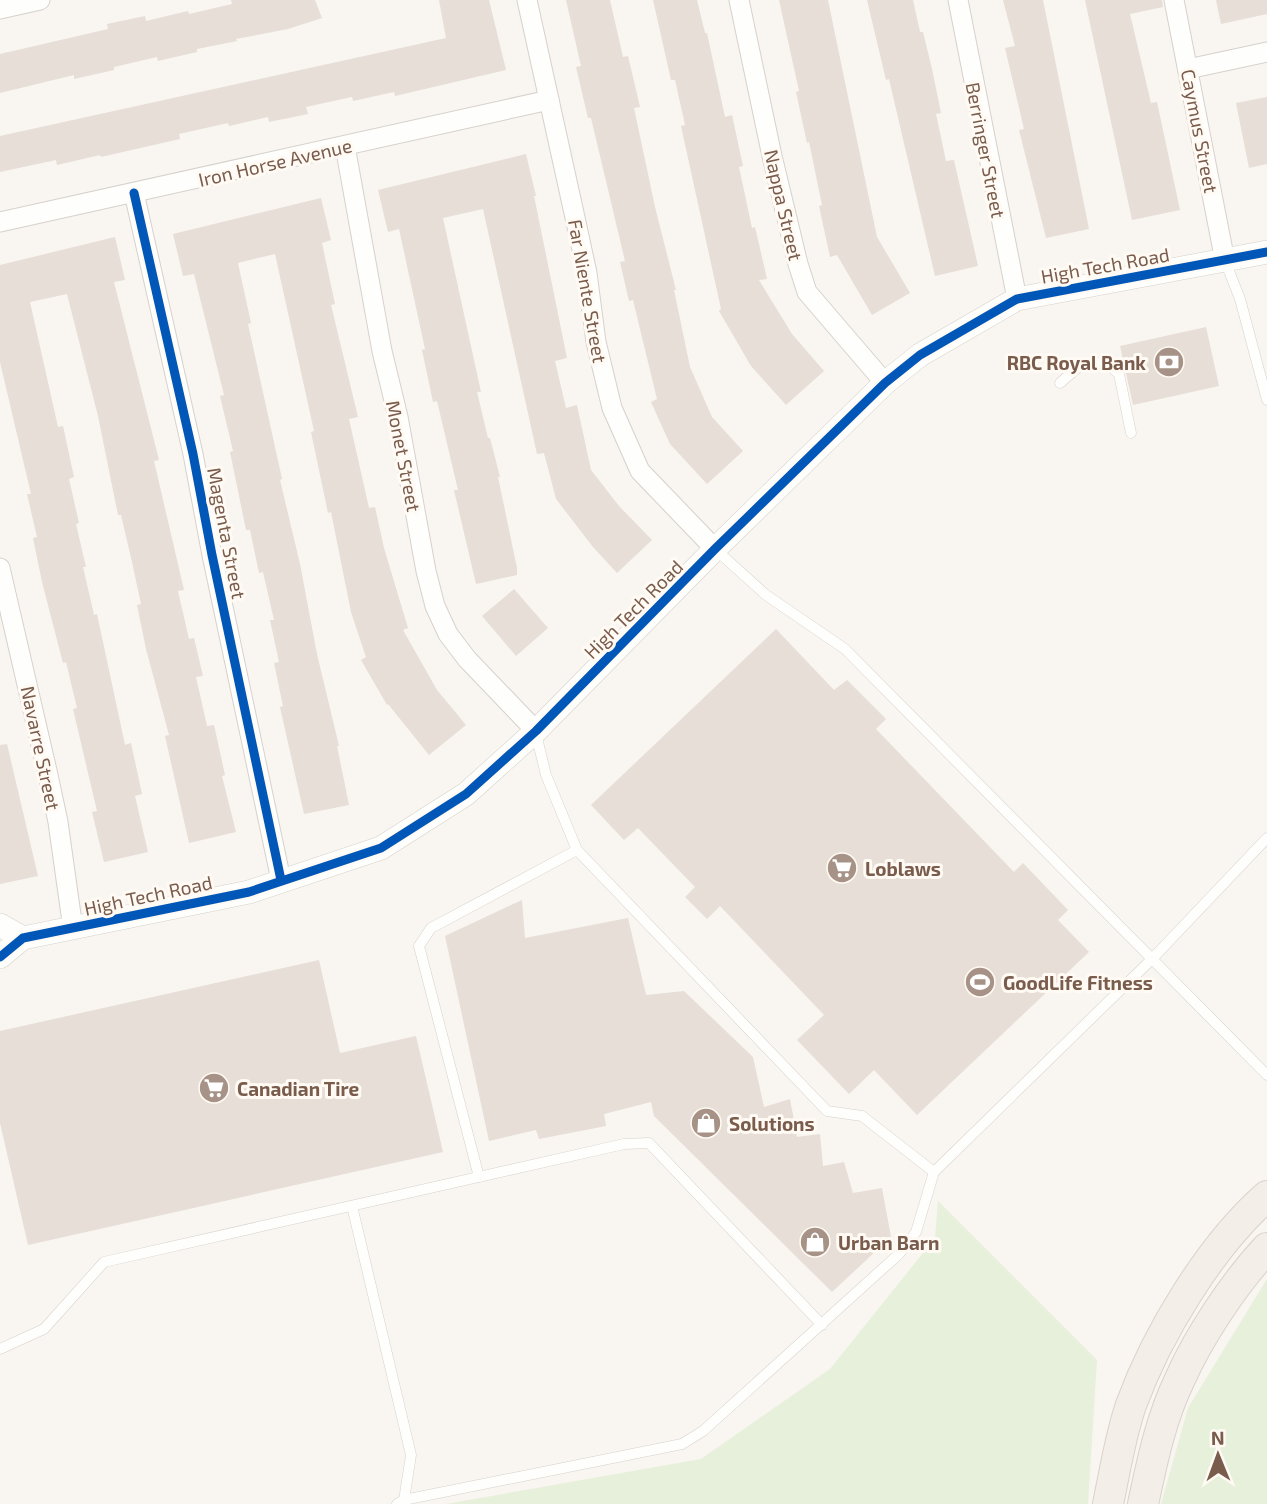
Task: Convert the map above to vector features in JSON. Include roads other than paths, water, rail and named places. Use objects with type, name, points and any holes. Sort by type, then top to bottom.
[{"type":"main road","points":[[1108,1504],[1117,1456],[1131,1406],[1157,1344],[1187,1293],[1226,1240],[1266,1193]]},
{"type":"main road","points":[[1143,1504],[1157,1443],[1180,1379],[1220,1308],[1267,1248]]},
{"type":"street","points":[[0,9],[40,0]]},
{"type":"street","name":"Far Niente Street","points":[[527,0],[587,272],[596,342],[612,408],[640,471],[715,550]]},
{"type":"street","name":"Nappa Street","points":[[739,0],[772,156],[807,292],[885,383]]},
{"type":"street","name":"Berringer Street","points":[[958,0],[1017,299]]},
{"type":"street","name":"Caymus Street","points":[[1174,0],[1225,261]]},
{"type":"street","points":[[1188,69],[1267,52]]},
{"type":"street","name":"Iron Horse Avenue","points":[[0,222],[550,100]]},
{"type":"street","name":"Monet Street","points":[[345,146],[382,351],[398,417],[426,571],[435,606],[448,634],[467,659],[536,732]]},
{"type":"street","name":"Magenta Street","points":[[134,193],[193,454],[281,880]]},
{"type":"street","name":"High Tech Road","points":[[0,957],[23,938],[249,892],[382,848],[466,794],[536,732],[715,550],[885,383],[920,355],[1017,299],[1267,251]]},
{"type":"street","name":"Navarre Street","points":[[0,568],[51,787],[73,929]]},
{"type":"street","points":[[0,925],[23,938]]},
{"type":"lane","points":[[1225,261],[1240,299],[1267,400]]},
{"type":"lane","points":[[1060,383],[1082,365],[1098,363],[1110,366],[1119,374],[1130,433]]},
{"type":"lane","points":[[715,550],[766,595],[845,649],[1266,1078]]},
{"type":"lane","points":[[536,732],[546,775],[577,850],[827,1111],[862,1116],[934,1172]]},
{"type":"lane","points":[[352,1206],[411,1455],[400,1502],[682,1444],[703,1431],[899,1254],[916,1232],[934,1172],[1152,959],[1267,838]]},
{"type":"lane","points":[[479,1177],[419,946],[431,928],[577,850]]},
{"type":"lane","points":[[0,1349],[44,1329],[104,1262],[624,1144],[649,1143],[822,1325]]},
{"type":"place","name":"RBC Royal Bank","points":[[1169,362]]},
{"type":"place","name":"Loblaws","points":[[842,868]]},
{"type":"place","name":"GoodLife Fitness","points":[[980,982]]},
{"type":"place","name":"Canadian Tire","points":[[214,1088]]},
{"type":"place","name":"Solutions","points":[[706,1123]]},
{"type":"place","name":"Urban Barn","points":[[815,1242]]}]
